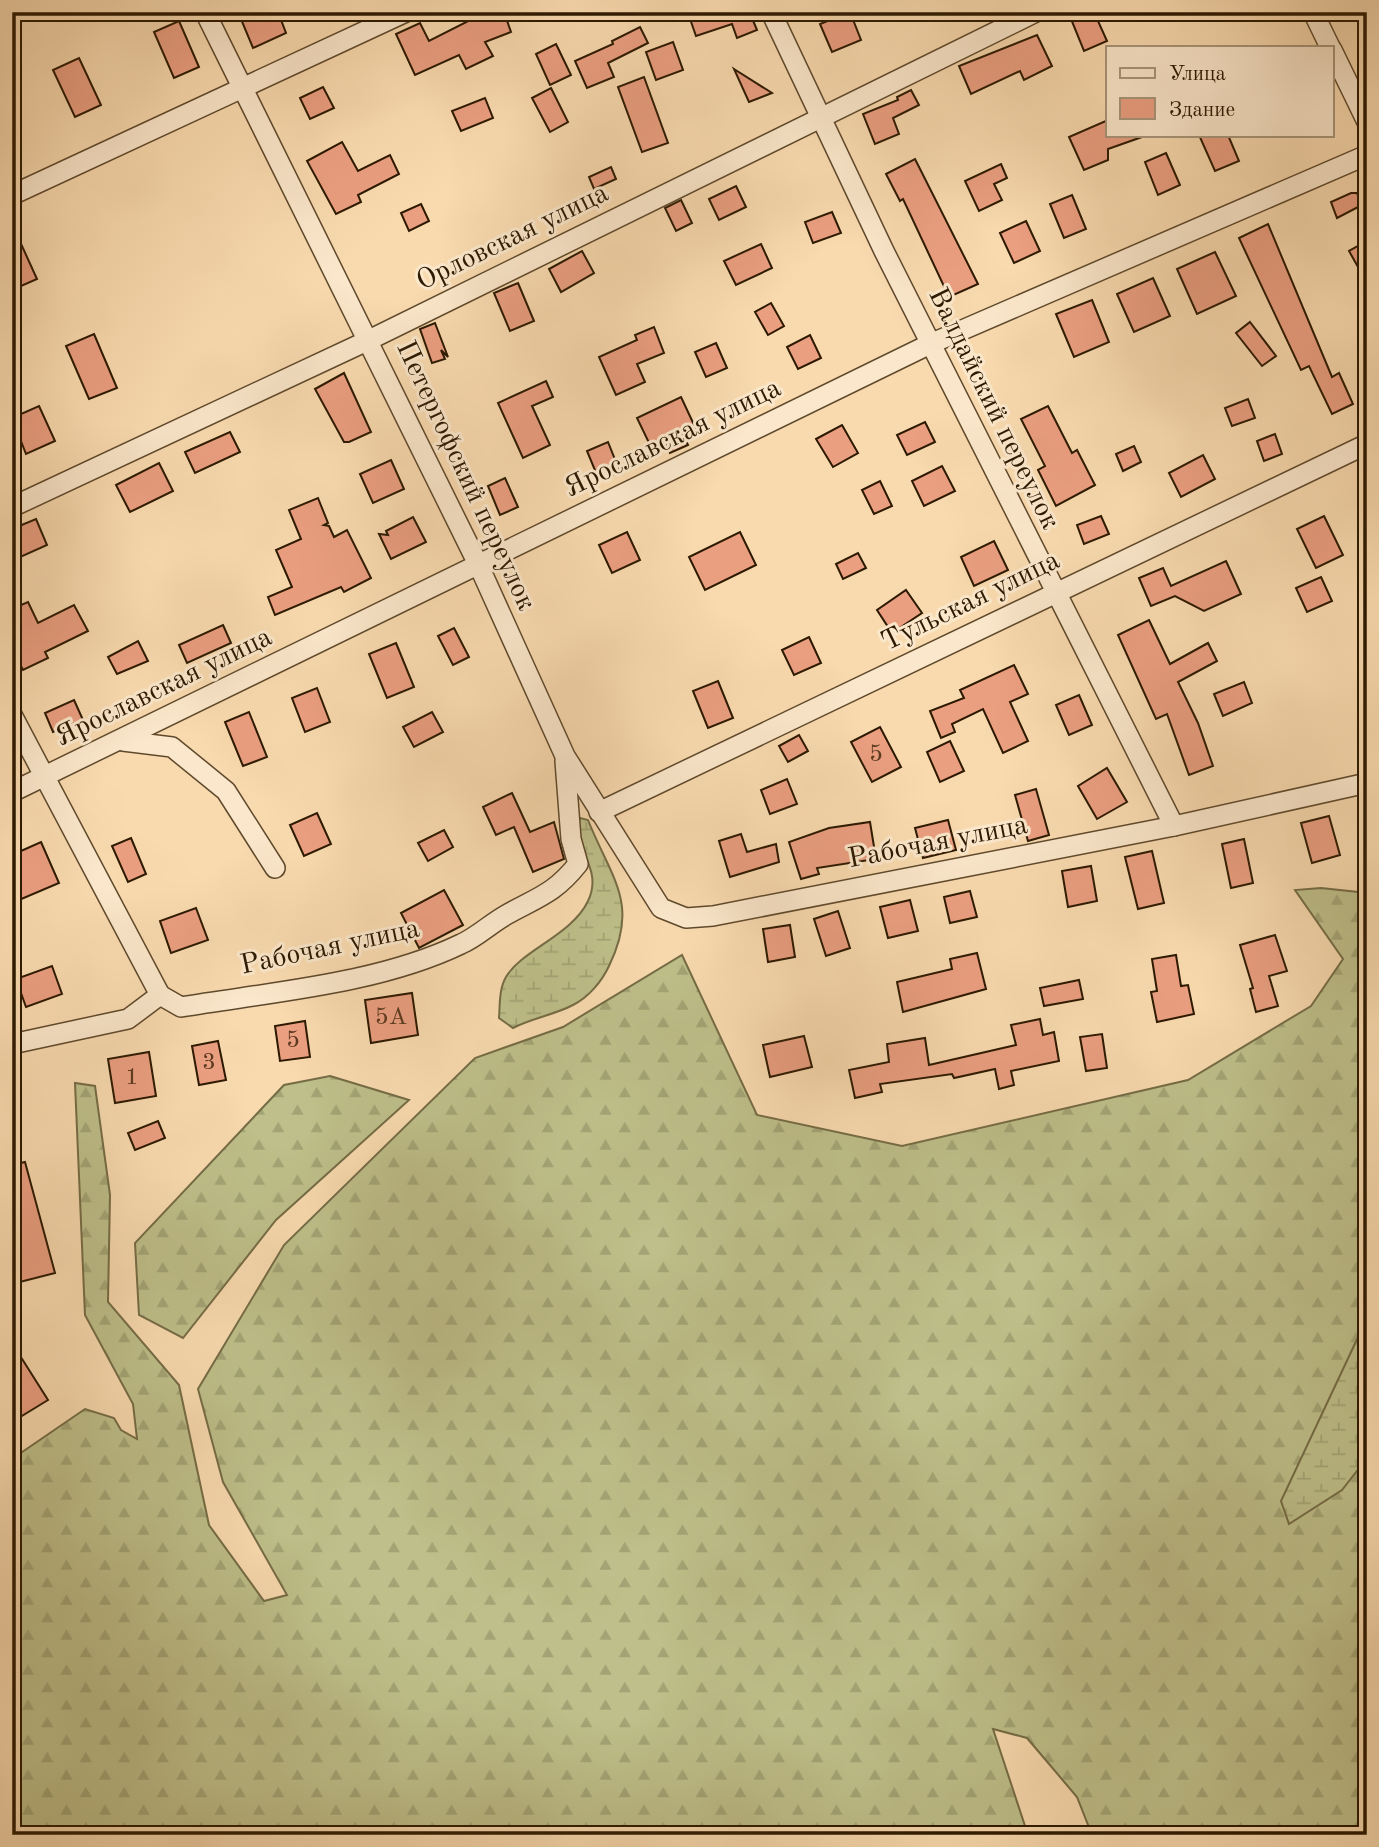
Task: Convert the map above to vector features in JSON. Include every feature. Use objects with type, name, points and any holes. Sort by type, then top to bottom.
[{"type":"street","name":"Петергофский переулок","points":[[205,12],[479,566],[565,756],[661,908],[687,918],[713,916]]},
{"type":"street","points":[[12,195],[406,12]]},
{"type":"street","name":"Валдайский переулок","points":[[771,12],[819,119],[930,344],[1174,826]]},
{"type":"street","name":"Орловская улица","points":[[12,507],[369,340],[1036,12]]},
{"type":"street","points":[[1313,12],[1330,46]]},
{"type":"street","points":[[1334,55],[1367,122]]},
{"type":"street","name":"Ярославская улица","points":[[12,792],[123,741],[930,344],[1367,155]]},
{"type":"street","name":"Тульская улица","points":[[599,812],[1367,444]]},
{"type":"street","points":[[12,715],[160,995],[128,1019],[12,1044]]},
{"type":"street","points":[[123,741],[172,747],[226,791],[275,868]]},
{"type":"street","name":"Рабочая улица","points":[[160,995],[181,1007],[322,984],[407,965],[463,944],[504,916],[561,886],[578,864],[571,839],[565,756]]},
{"type":"street","name":"Рабочая улица","points":[[713,916],[1174,826],[1367,783]]},
{"type":"green space","points":[[580,818],[588,820],[619,891],[622,925],[618,944],[603,977],[579,1002],[513,1028],[499,1018],[501,992],[506,977],[513,967],[571,923],[588,901],[592,874],[578,834]]},
{"type":"green space","points":[[1321,888],[1367,893],[1367,1835],[1092,1835],[1077,1797],[1027,1738],[993,1729],[1026,1829],[1018,1835],[12,1835],[12,1722],[20,1709],[12,1678],[12,1516],[17,1499],[12,1501],[12,1459],[85,1409],[114,1418],[121,1430],[137,1439],[133,1404],[85,1315],[75,1083],[95,1086],[110,1195],[108,1302],[179,1385],[209,1525],[264,1601],[287,1595],[223,1482],[198,1389],[284,1245],[475,1058],[563,1027],[682,955],[757,1115],[902,1146],[1188,1080],[1311,1006],[1343,959],[1295,890]]},
{"type":"green space","points":[[330,1076],[409,1100],[276,1220],[183,1338],[139,1315],[135,1243],[284,1085]]},
{"type":"green space","points":[[1367,1318],[1367,1458],[1342,1490],[1289,1524],[1281,1501]]},
{"type":"building","points":[[238,12],[278,12],[286,33],[253,48]]},
{"type":"building","points":[[486,12],[504,12],[511,32],[485,42],[493,56],[466,69],[459,55],[415,75],[396,34],[420,23],[429,41]]},
{"type":"building","points":[[701,12],[759,12],[760,15],[752,18],[757,30],[737,38],[732,24],[696,36],[689,16]]},
{"type":"building","points":[[850,12],[861,40],[832,52],[820,24]]},
{"type":"building","points":[[1094,12],[1107,41],[1084,51],[1071,19]]},
{"type":"building","points":[[179,21],[199,67],[174,78],[154,32]]},
{"type":"building","points":[[640,27],[648,43],[608,63],[614,77],[587,88],[575,61],[613,44],[612,41]]},
{"type":"building","points":[[1037,35],[1052,66],[1024,80],[1020,71],[971,94],[959,66]]},
{"type":"building","points":[[673,42],[683,70],[656,80],[646,52]]},
{"type":"building","points":[[556,44],[571,75],[550,85],[536,54]]},
{"type":"building","points":[[79,58],[101,105],[75,117],[53,70]]},
{"type":"building","points":[[734,69],[772,93],[749,102]]},
{"type":"building","points":[[644,77],[668,143],[642,152],[618,87]]},
{"type":"building","points":[[323,87],[334,108],[310,119],[300,98]]},
{"type":"building","points":[[551,88],[568,122],[550,132],[532,98]]},
{"type":"building","points":[[911,90],[919,105],[893,118],[899,134],[875,144],[863,114],[898,100],[897,97]]},
{"type":"building","points":[[485,98],[493,118],[461,131],[452,111]]},
{"type":"building","points":[[1106,121],[1106,136],[1142,137],[1108,149],[1108,160],[1084,170],[1069,137]]},
{"type":"building","points":[[1199,136],[1228,136],[1239,161],[1215,171]]},
{"type":"building","points":[[342,142],[358,171],[390,155],[399,174],[358,195],[361,202],[336,214],[307,161]]},
{"type":"building","points":[[1166,153],[1180,185],[1158,195],[1145,162]]},
{"type":"building","points":[[915,159],[978,284],[949,297],[903,199],[900,201],[886,174]]},
{"type":"building","points":[[1001,164],[1007,178],[994,184],[1002,200],[979,211],[965,181]]},
{"type":"building","points":[[611,167],[616,179],[594,189],[589,177]]},
{"type":"building","points":[[736,186],[746,207],[719,220],[709,199]]},
{"type":"building","points":[[1357,193],[1362,205],[1337,218],[1331,202]]},
{"type":"building","points":[[1072,195],[1086,229],[1064,238],[1050,204]]},
{"type":"building","points":[[681,200],[692,223],[676,231],[665,208]]},
{"type":"building","points":[[421,204],[429,221],[409,231],[401,213]]},
{"type":"building","points":[[832,212],[841,233],[813,243],[805,222]]},
{"type":"building","points":[[1026,221],[1040,251],[1014,263],[1000,233]]},
{"type":"building","points":[[12,224],[37,279],[12,290]]},
{"type":"building","points":[[1268,224],[1332,377],[1339,373],[1353,404],[1332,414],[1309,366],[1301,370],[1239,238]]},
{"type":"building","points":[[1367,241],[1367,283],[1349,251]]},
{"type":"building","points":[[761,244],[772,268],[736,285],[724,261]]},
{"type":"building","points":[[582,251],[594,273],[561,292],[549,269]]},
{"type":"building","points":[[1215,252],[1236,296],[1197,314],[1177,269]]},
{"type":"building","points":[[1153,278],[1170,316],[1134,332],[1117,294]]},
{"type":"building","points":[[518,283],[534,321],[510,331],[494,293]]},
{"type":"building","points":[[1092,300],[1109,342],[1074,357],[1056,314]]},
{"type":"building","points":[[771,303],[784,326],[768,335],[755,312]]},
{"type":"building","points":[[1250,322],[1276,356],[1262,366],[1236,333]]},
{"type":"building","points":[[435,323],[448,357],[441,350],[445,359],[432,363],[420,329]]},
{"type":"building","points":[[654,327],[664,353],[637,364],[645,382],[616,395],[599,357],[637,340],[635,335]]},
{"type":"building","points":[[94,334],[117,388],[89,399],[66,346]]},
{"type":"building","points":[[810,335],[821,358],[798,369],[787,347]]},
{"type":"building","points":[[716,343],[727,368],[706,377],[695,352]]},
{"type":"building","points":[[344,373],[371,432],[349,442],[344,442],[315,389]]},
{"type":"building","points":[[546,381],[553,397],[532,406],[550,445],[523,458],[498,403]]},
{"type":"building","points":[[681,397],[696,429],[683,435],[688,445],[670,453],[665,440],[651,447],[637,418]]},
{"type":"building","points":[[1248,399],[1255,418],[1232,426],[1225,408]]},
{"type":"building","points":[[39,406],[55,441],[26,454],[12,418]]},
{"type":"building","points":[[1048,406],[1072,453],[1077,450],[1095,485],[1056,506],[1038,470],[1045,466],[1021,419]]},
{"type":"building","points":[[925,422],[935,442],[907,455],[897,435]]},
{"type":"building","points":[[842,425],[858,453],[833,467],[816,439]]},
{"type":"building","points":[[230,432],[240,452],[195,473],[185,452]]},
{"type":"building","points":[[1275,434],[1282,454],[1264,461],[1257,441]]},
{"type":"building","points":[[608,442],[620,472],[599,480],[587,451]]},
{"type":"building","points":[[1134,446],[1141,462],[1123,471],[1116,454]]},
{"type":"building","points":[[1203,455],[1215,479],[1181,497],[1169,473]]},
{"type":"building","points":[[391,460],[404,489],[373,503],[360,474]]},
{"type":"building","points":[[159,463],[173,491],[130,512],[116,485]]},
{"type":"building","points":[[942,466],[955,491],[924,506],[912,481]]},
{"type":"building","points":[[505,478],[518,507],[500,515],[488,486]]},
{"type":"building","points":[[880,481],[892,506],[874,514],[862,490]]},
{"type":"building","points":[[318,498],[328,523],[324,525],[329,526],[334,537],[347,530],[371,578],[344,592],[341,587],[275,615],[268,597],[292,587],[276,550],[301,539],[289,510]]},
{"type":"building","points":[[1101,516],[1109,534],[1084,544],[1077,525]]},
{"type":"building","points":[[1324,516],[1343,555],[1316,568],[1297,529]]},
{"type":"building","points":[[413,517],[426,542],[391,559],[379,534],[388,535],[386,531]]},
{"type":"building","points":[[36,519],[47,545],[18,558],[12,544],[12,529]]},
{"type":"building","points":[[627,532],[640,560],[612,573],[599,545]]},
{"type":"building","points":[[740,532],[756,565],[705,590],[689,557]]},
{"type":"building","points":[[994,541],[1008,570],[974,586],[961,557]]},
{"type":"building","points":[[858,553],[866,568],[843,579],[836,564]]},
{"type":"building","points":[[1226,561],[1241,594],[1204,611],[1175,596],[1151,606],[1139,578],[1163,568],[1171,586]]},
{"type":"building","points":[[1321,577],[1332,601],[1307,612],[1296,588]]},
{"type":"building","points":[[906,590],[922,613],[892,633],[877,610]]},
{"type":"building","points":[[28,602],[38,623],[74,605],[88,631],[45,652],[48,658],[23,670],[12,648],[12,609]]},
{"type":"building","points":[[1149,620],[1170,664],[1208,643],[1217,661],[1178,682],[1198,723],[1213,766],[1189,775],[1167,714],[1156,719],[1118,635]]},
{"type":"building","points":[[223,625],[231,643],[187,663],[179,645]]},
{"type":"building","points":[[454,628],[469,657],[453,665],[438,636]]},
{"type":"building","points":[[809,637],[821,663],[794,675],[782,650]]},
{"type":"building","points":[[138,641],[148,661],[117,674],[108,657]]},
{"type":"building","points":[[396,643],[414,687],[387,698],[369,654]]},
{"type":"building","points":[[1014,665],[1028,694],[1010,702],[1028,741],[1003,753],[983,709],[952,724],[955,732],[941,738],[930,711],[964,698],[960,690]]},
{"type":"building","points":[[718,681],[733,718],[708,728],[693,691]]},
{"type":"building","points":[[1244,682],[1252,703],[1223,716],[1214,694]]},
{"type":"building","points":[[317,688],[330,722],[305,732],[292,698]]},
{"type":"building","points":[[1079,695],[1092,725],[1069,735],[1056,705]]},
{"type":"building","points":[[74,700],[83,720],[53,732],[45,713]]},
{"type":"building","points":[[249,712],[267,757],[243,766],[225,722]]},
{"type":"building","points":[[432,712],[443,732],[414,747],[403,727]]},
{"type":"building","points":[[880,727],[901,767],[872,782],[851,742]]},
{"type":"building","points":[[799,735],[808,751],[788,762],[779,746]]},
{"type":"building","points":[[950,741],[964,771],[940,782],[927,752]]},
{"type":"building","points":[[1107,768],[1127,802],[1097,819],[1078,786]]},
{"type":"building","points":[[787,779],[797,804],[770,814],[761,790]]},
{"type":"building","points":[[1036,789],[1049,835],[1028,841],[1015,795]]},
{"type":"building","points":[[512,793],[530,832],[554,822],[564,859],[533,872],[514,827],[496,835],[483,807]]},
{"type":"building","points":[[317,813],[331,844],[304,856],[290,825]]},
{"type":"building","points":[[1329,816],[1340,855],[1312,863],[1301,823]]},
{"type":"building","points":[[948,820],[956,850],[923,858],[915,828]]},
{"type":"building","points":[[870,822],[876,859],[817,868],[819,874],[801,879],[789,842],[829,828]]},
{"type":"building","points":[[444,830],[453,847],[428,861],[418,843]]},
{"type":"building","points":[[741,834],[747,852],[776,844],[779,862],[730,877],[719,841]]},
{"type":"building","points":[[131,838],[146,874],[128,882],[112,846]]},
{"type":"building","points":[[1244,839],[1253,883],[1231,888],[1222,844]]},
{"type":"building","points":[[41,842],[59,883],[12,903],[12,855]]},
{"type":"building","points":[[1152,851],[1164,903],[1138,909],[1125,857]]},
{"type":"building","points":[[1091,866],[1097,901],[1068,907],[1062,871]]},
{"type":"building","points":[[444,890],[463,925],[419,948],[401,913]]},
{"type":"building","points":[[970,891],[977,917],[950,923],[944,897]]},
{"type":"building","points":[[910,900],[918,931],[888,938],[880,907]]},
{"type":"building","points":[[196,908],[208,940],[171,953],[160,921]]},
{"type":"building","points":[[838,911],[850,948],[826,956],[814,919]]},
{"type":"building","points":[[790,925],[795,957],[768,962],[763,929]]},
{"type":"building","points":[[1275,935],[1287,971],[1269,976],[1278,1006],[1256,1012],[1250,989],[1253,988],[1240,945]]},
{"type":"building","points":[[977,953],[986,989],[903,1012],[897,982],[952,969],[950,959]]},
{"type":"building","points":[[1176,955],[1181,986],[1188,985],[1194,1014],[1157,1022],[1151,992],[1157,991],[1152,959]]},
{"type":"building","points":[[52,966],[62,994],[26,1007],[16,979]]},
{"type":"building","points":[[1079,980],[1083,999],[1044,1006],[1040,988]]},
{"type":"building","points":[[412,993],[418,1035],[371,1043],[365,1000]]},
{"type":"building","points":[[1040,1019],[1043,1035],[1054,1032],[1059,1061],[1011,1071],[1014,1085],[999,1089],[995,1069],[954,1078],[952,1074],[880,1084],[882,1092],[855,1098],[849,1070],[889,1062],[887,1044],[925,1038],[929,1065],[1016,1045],[1011,1025]]},
{"type":"building","points":[[305,1021],[310,1057],[280,1061],[275,1026]]},
{"type":"building","points":[[1102,1034],[1107,1068],[1086,1071],[1080,1037]]},
{"type":"building","points":[[804,1036],[812,1067],[770,1077],[763,1045]]},
{"type":"building","points":[[218,1041],[226,1080],[199,1085],[192,1046]]},
{"type":"building","points":[[149,1052],[156,1096],[115,1103],[108,1059]]},
{"type":"building","points":[[158,1121],[165,1138],[135,1150],[128,1133]]},
{"type":"building","points":[[25,1162],[55,1273],[12,1284],[12,1165]]},
{"type":"building","points":[[12,1343],[48,1400],[12,1422]]}]
